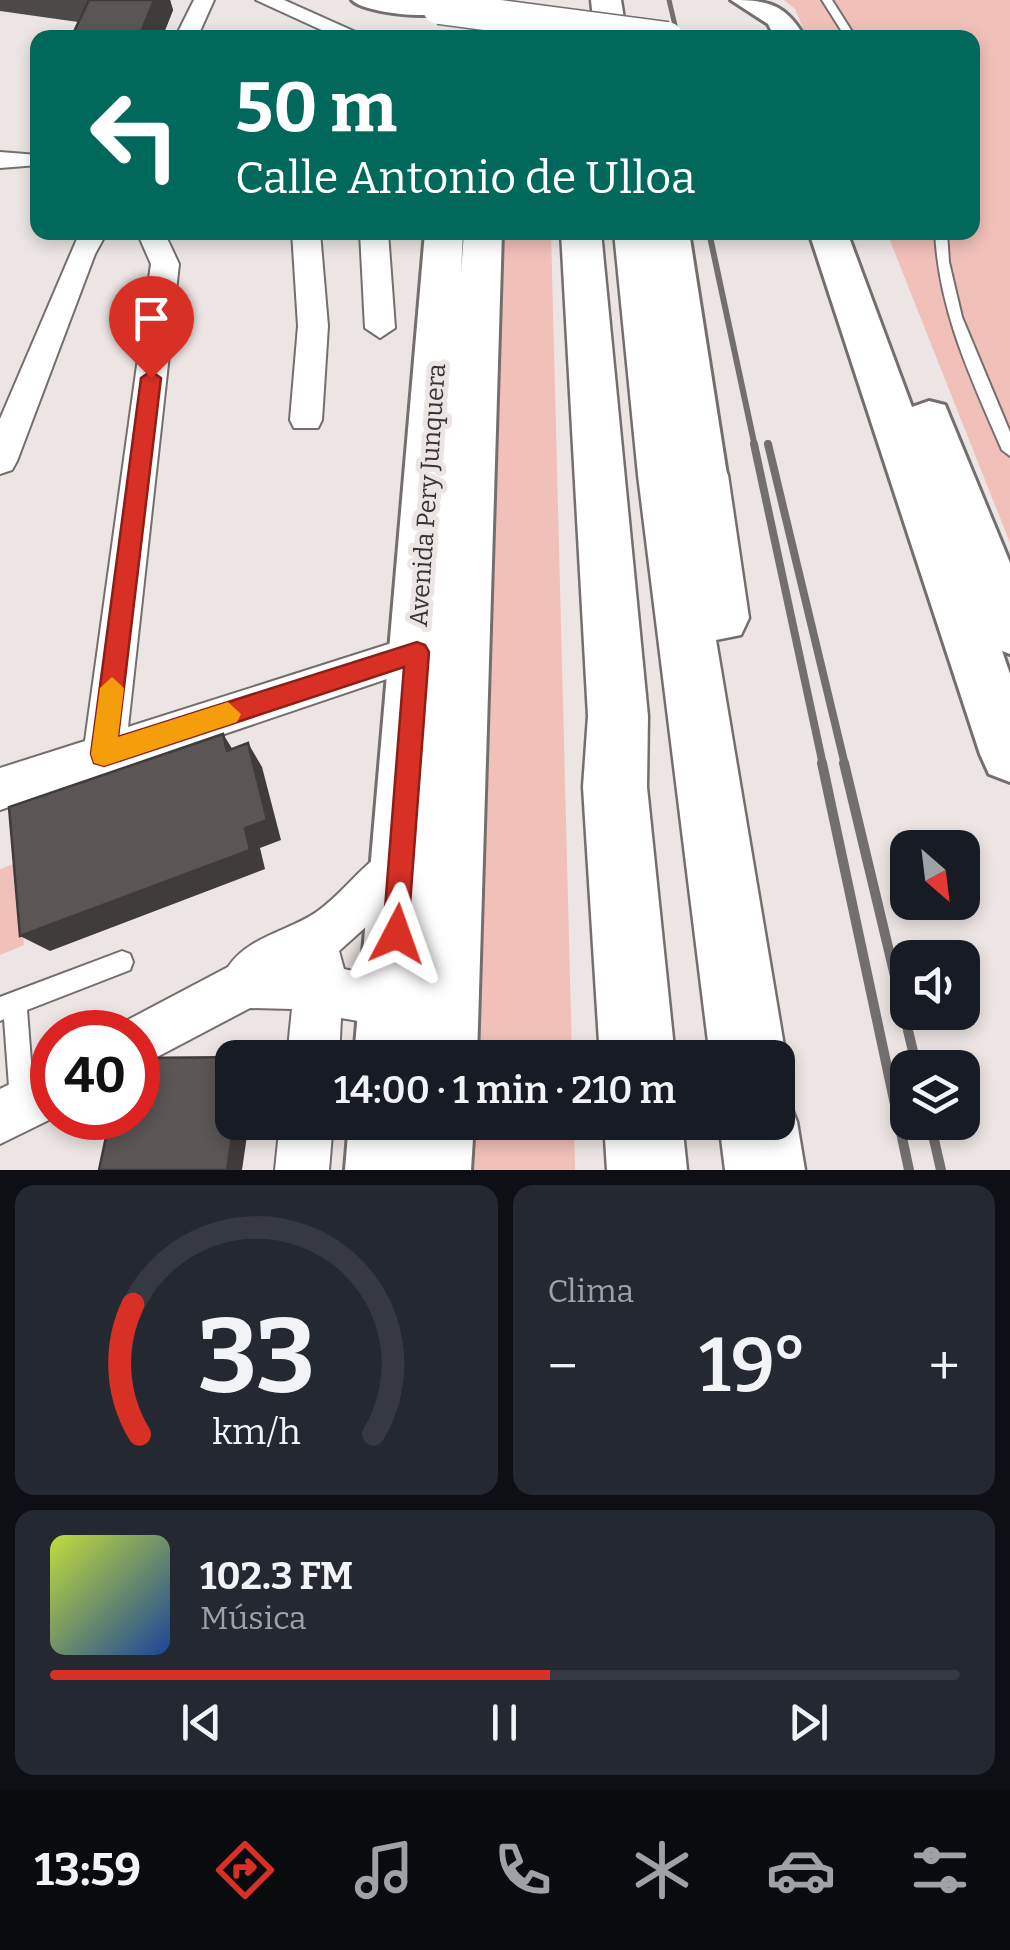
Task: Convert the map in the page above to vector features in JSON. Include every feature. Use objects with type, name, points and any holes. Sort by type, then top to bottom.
[{"type":"highway","points":[[562,0],[565,30]]},
{"type":"highway","points":[[606,0],[610,30]]},
{"type":"highway","points":[[582,240],[618,716],[615,787],[636,1040]]},
{"type":"highway","points":[[635,240],[662,474],[745,1040]]},
{"type":"highway","points":[[703,475],[758,910],[745,1040]]},
{"type":"highway","points":[[646,1140],[648,1170]]},
{"type":"highway","points":[[761,1140],[765,1170]]},
{"type":"street","points":[[190,30],[204,0]]},
{"type":"street","points":[[266,0],[340,30]]},
{"type":"street","points":[[366,0],[449,4],[616,30]]},
{"type":"street","points":[[498,0],[506,13],[500,30]]},
{"type":"street","points":[[745,0],[780,19],[786,30]]},
{"type":"street","points":[[449,4],[456,30]]},
{"type":"street","points":[[0,160],[29,160]]},
{"type":"street","points":[[0,460],[89,240]]},
{"type":"street","points":[[104,754],[165,264],[154,240]]},
{"type":"street","points":[[306,420],[313,370],[314,281],[307,240]]},
{"type":"street","points":[[374,240],[380,328]]},
{"type":"street","points":[[671,240],[703,475]]},
{"type":"street","points":[[831,240],[1010,754]]},
{"type":"street","points":[[862,240],[994,558],[1010,631]]},
{"type":"street","points":[[442,1040],[470,243]]},
{"type":"street","name":"Avenida Pery Junquera","points":[[391,1040],[417,652],[470,243]]},
{"type":"street","points":[[0,788],[417,652]]},
{"type":"street","points":[[245,984],[255,969],[332,929],[402,865]]},
{"type":"street","points":[[315,1040],[321,959],[332,929]]},
{"type":"street","points":[[160,1030],[245,984],[279,982],[393,1002]]},
{"type":"street","points":[[302,1170],[305,1140]]},
{"type":"street","points":[[383,1170],[385,1140]]},
{"type":"street","points":[[434,1170],[436,1140]]},
{"type":"lane","points":[[827,0],[846,30]]},
{"type":"lane","points":[[941,240],[941,277],[951,313],[1010,450]]},
{"type":"lane","points":[[25,1104],[8,1006],[122,962]]},
{"type":"shaded area","points":[[784,0],[1010,0],[1010,543],[890,240],[980,240],[980,30],[804,30],[795,9]]},
{"type":"shaded area","points":[[490,240],[551,240],[572,1040],[463,1040]]},
{"type":"shaded area","points":[[16,863],[24,945],[0,955],[0,869]]},
{"type":"shaded area","points":[[457,1140],[574,1140],[575,1170],[456,1170]]},
{"type":"building","points":[[89,0],[154,0],[142,30],[75,30]]},
{"type":"building","points":[[223,734],[227,751],[248,743],[267,820],[245,828],[250,850],[20,936],[9,807]]},
{"type":"building","points":[[215,1057],[215,1140],[231,1140],[227,1170],[99,1170],[105,1140],[160,1140],[160,1058]]},
{"type":"railway","points":[[669,0],[676,30]]},
{"type":"railway","points":[[711,240],[755,447]]},
{"type":"railway","points":[[768,443],[769,447]]},
{"type":"railway","points":[[754,444],[823,765]]},
{"type":"railway","points":[[768,444],[845,765]]},
{"type":"railway","points":[[822,763],[909,1170]]},
{"type":"railway","points":[[844,763],[913,1050]]},
{"type":"railway","points":[[934,1140],[941,1170]]},
{"type":"slow traffic","points":[[112,688],[104,754],[228,714]]},
{"type":"route","points":[[151,378],[104,754],[417,652],[397,934]]}]
